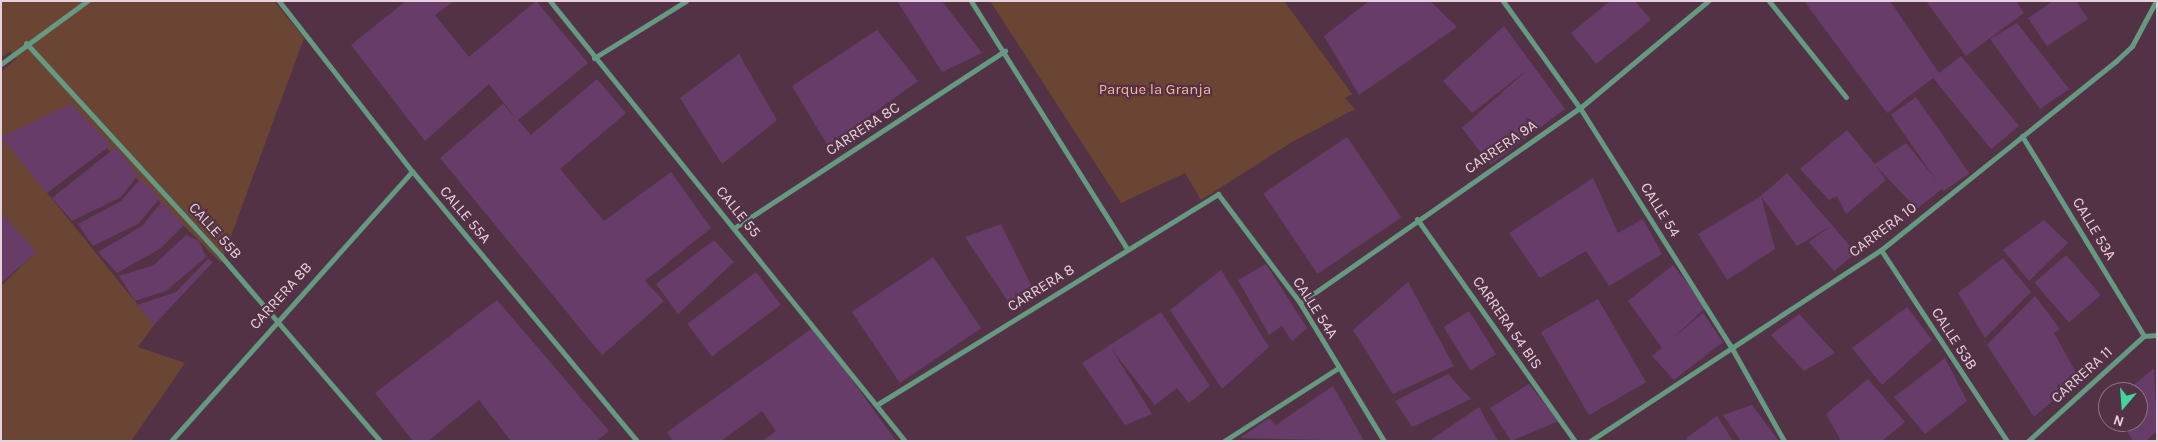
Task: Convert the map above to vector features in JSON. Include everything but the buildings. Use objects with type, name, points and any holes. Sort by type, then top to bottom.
[{"type":"street","points":[[1,64],[26,42],[87,1]]},
{"type":"street","name":"CALLE 55A","points":[[279,1],[412,171],[637,441]]},
{"type":"street","name":"CALLE 55","points":[[550,1],[594,58],[878,404],[905,441]]},
{"type":"street","points":[[594,58],[686,1]]},
{"type":"street","points":[[971,1],[1005,51],[1127,249]]},
{"type":"street","name":"CALLE 54","points":[[1503,1],[1580,108],[1730,346],[1784,441]]},
{"type":"street","name":"CARRERA 9A","points":[[1300,303],[1417,219],[1580,108],[1708,1]]},
{"type":"street","points":[[1769,1],[1846,97]]},
{"type":"street","name":"CARRERA 10","points":[[1590,441],[1730,346],[1881,250],[2132,46],[2154,2]]},
{"type":"street","name":"CALLE 55B","points":[[26,42],[276,318],[380,441]]},
{"type":"street","name":"CARRERA 8C","points":[[734,228],[1005,51]]},
{"type":"street","name":"CALLE 53A","points":[[2022,136],[2144,336]]},
{"type":"street","name":"CARRERA 8B","points":[[171,441],[276,318],[412,171]]},
{"type":"street","name":"CARRERA 8","points":[[878,404],[1218,194]]},
{"type":"street","name":"CALLE 54A","points":[[1218,194],[1300,303],[1384,441]]},
{"type":"street","name":"CARRERA 54 BIS","points":[[1417,219],[1575,441]]},
{"type":"street","name":"CALLE 53B","points":[[1881,250],[2007,441]]},
{"type":"street","points":[[2144,336],[2157,334]]},
{"type":"street","name":"CARRERA 11","points":[[2028,441],[2144,336]]},
{"type":"street","points":[[1224,441],[1338,368]]},
{"type":"green space","points":[[1,1],[274,1],[304,38],[221,263],[66,107],[2,137],[154,325],[138,347],[185,363],[131,441],[1,441],[1,286],[36,252],[1,213],[1,72],[17,58],[10,51],[1,58]]},
{"type":"green space","name":"Parque la Granja","points":[[990,1],[1284,1],[1352,94],[1345,98],[1355,109],[1292,142],[1201,200],[1185,173],[1121,203]]}]
